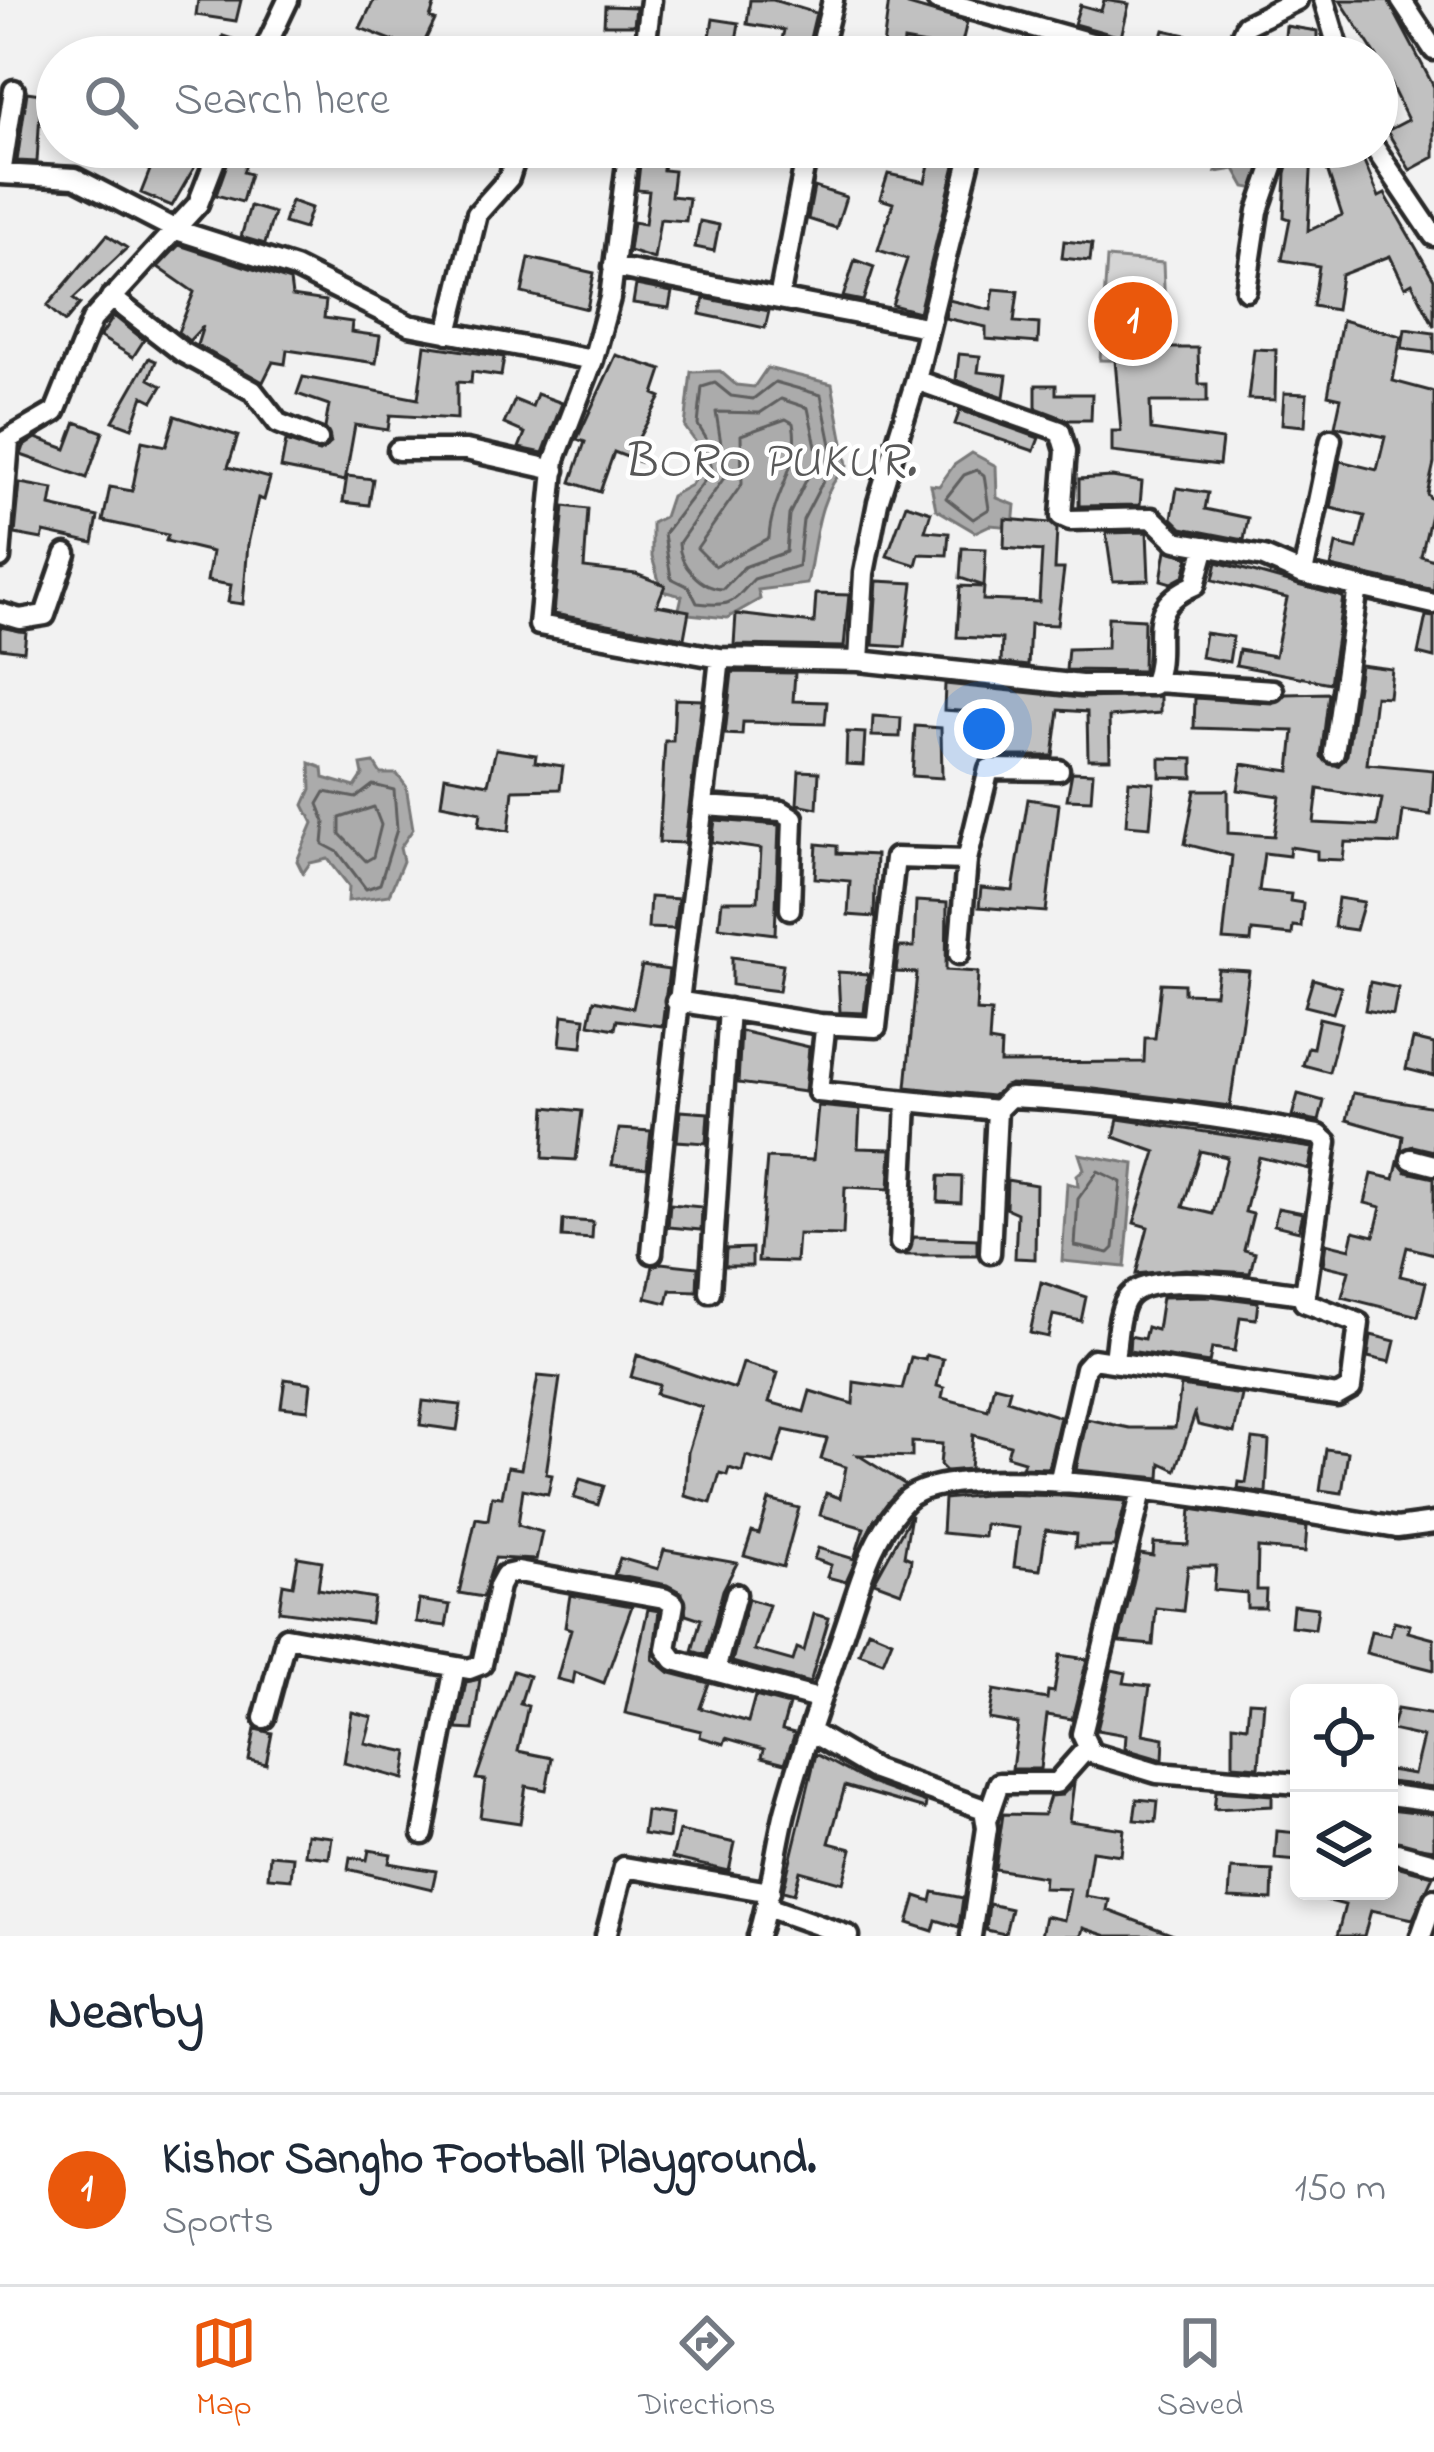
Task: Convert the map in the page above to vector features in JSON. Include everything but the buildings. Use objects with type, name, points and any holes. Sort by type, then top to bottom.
[{"type":"street","points":[[271,36],[288,0]]},
{"type":"street","points":[[647,36],[651,0]]},
{"type":"street","points":[[824,36],[833,0]]},
{"type":"street","points":[[937,0],[983,6],[1076,36]]},
{"type":"street","points":[[1241,36],[1246,25],[1297,0]]},
{"type":"street","points":[[1324,0],[1335,36]]},
{"type":"street","points":[[1401,0],[1434,50]]},
{"type":"street","points":[[14,90],[0,174],[75,178],[176,230],[295,268],[409,326],[593,360]]},
{"type":"street","points":[[0,557],[4,442],[55,412],[92,320],[199,204],[212,168]]},
{"type":"street","points":[[448,333],[477,214],[512,168]]},
{"type":"street","points":[[626,168],[613,267],[593,360],[572,405],[555,470],[539,625],[720,658],[859,661],[1081,686],[1156,682],[1273,690]]},
{"type":"street","points":[[779,298],[804,168]]},
{"type":"street","points":[[859,661],[864,573],[878,502],[916,380],[968,168]]},
{"type":"street","points":[[1246,290],[1258,211],[1273,168]]},
{"type":"street","points":[[1388,168],[1434,236]]},
{"type":"street","points":[[613,267],[926,327]]},
{"type":"street","points":[[111,297],[182,352],[253,391],[278,423],[318,439]]},
{"type":"street","points":[[916,380],[1060,431],[1066,452],[1061,516],[1152,518],[1176,541],[1264,557],[1303,574],[1434,604]]},
{"type":"street","points":[[1303,574],[1330,439]]},
{"type":"street","points":[[398,450],[466,450],[555,470]]},
{"type":"street","points":[[1156,682],[1162,608],[1172,593],[1195,585],[1206,546]]},
{"type":"street","points":[[0,613],[20,620],[45,615],[66,554]]},
{"type":"street","points":[[1334,753],[1358,587]]},
{"type":"street","points":[[652,1252],[676,1001],[692,925],[720,658]]},
{"type":"street","points":[[959,954],[968,860],[989,769],[1058,770]]},
{"type":"street","points":[[704,806],[782,811],[793,818],[790,910]]},
{"type":"street","points":[[676,1001],[820,1024],[876,1027],[895,858],[968,860]]},
{"type":"street","points":[[710,1292],[729,1010]]},
{"type":"street","points":[[820,1024],[825,1030],[818,1092],[997,1110]]},
{"type":"street","points":[[990,1252],[997,1110],[1010,1096],[1319,1135],[1330,1150],[1303,1294],[1311,1308],[1359,1324],[1355,1369],[1346,1394],[1251,1385],[1093,1359],[1085,1367],[1059,1483]]},
{"type":"street","points":[[900,1243],[907,1102]]},
{"type":"street","points":[[1411,1159],[1434,1165]]},
{"type":"street","points":[[1114,1359],[1125,1302],[1131,1292],[1148,1286],[1180,1282],[1303,1294]]},
{"type":"street","points":[[758,1936],[785,1812],[862,1574],[884,1529],[907,1499],[928,1485],[957,1479],[1059,1483],[1397,1528],[1434,1523]]},
{"type":"street","points":[[1142,1491],[1082,1734],[1088,1747],[1109,1761],[1157,1773],[1290,1783]]},
{"type":"street","points":[[264,1718],[286,1637],[454,1666],[482,1664],[499,1586],[505,1575],[518,1572],[671,1601],[668,1655],[818,1699]]},
{"type":"street","points":[[716,1671],[736,1594]]},
{"type":"street","points":[[424,1834],[454,1666]]},
{"type":"street","points":[[811,1732],[875,1770],[975,1804],[988,1817]]},
{"type":"street","points":[[971,1936],[988,1817],[999,1783],[1056,1783],[1088,1747]]},
{"type":"street","points":[[1398,1796],[1434,1801]]},
{"type":"street","points":[[1398,1854],[1434,1863]]},
{"type":"street","points":[[606,1936],[624,1867],[768,1899],[849,1936]]},
{"type":"street","points":[[1421,1936],[1434,1899]]},
{"type":"shaded area","points":[[1107,258],[1163,263],[1167,361],[1100,360]]},
{"type":"water","points":[[1218,168],[1272,168],[1263,190],[1245,187],[1235,169],[1216,172]]},
{"type":"water","name":"BORO PUKUR.","points":[[767,368],[832,384],[847,465],[823,506],[807,584],[758,590],[760,599],[727,618],[678,613],[682,596],[662,591],[652,557],[652,523],[664,517],[671,496],[691,485],[701,468],[695,441],[685,427],[691,372],[720,371],[736,385],[754,387]]},
{"type":"water","points":[[972,453],[996,466],[997,498],[1015,505],[1013,527],[990,525],[975,532],[936,509],[931,485],[939,486],[954,465]]},
{"type":"water","points":[[310,763],[323,768],[324,778],[355,787],[363,775],[361,765],[374,763],[381,774],[397,774],[406,786],[413,829],[400,848],[403,861],[389,895],[348,901],[349,886],[328,859],[310,863],[303,873],[297,861],[313,823],[304,805],[311,789]]},
{"type":"water","points":[[1079,1154],[1134,1164],[1125,1267],[1062,1261],[1067,1183],[1078,1186],[1077,1175],[1084,1169]]},
{"type":"place","name":"Kishor Sangho Football Playground.","points":[[1133,321]]}]
